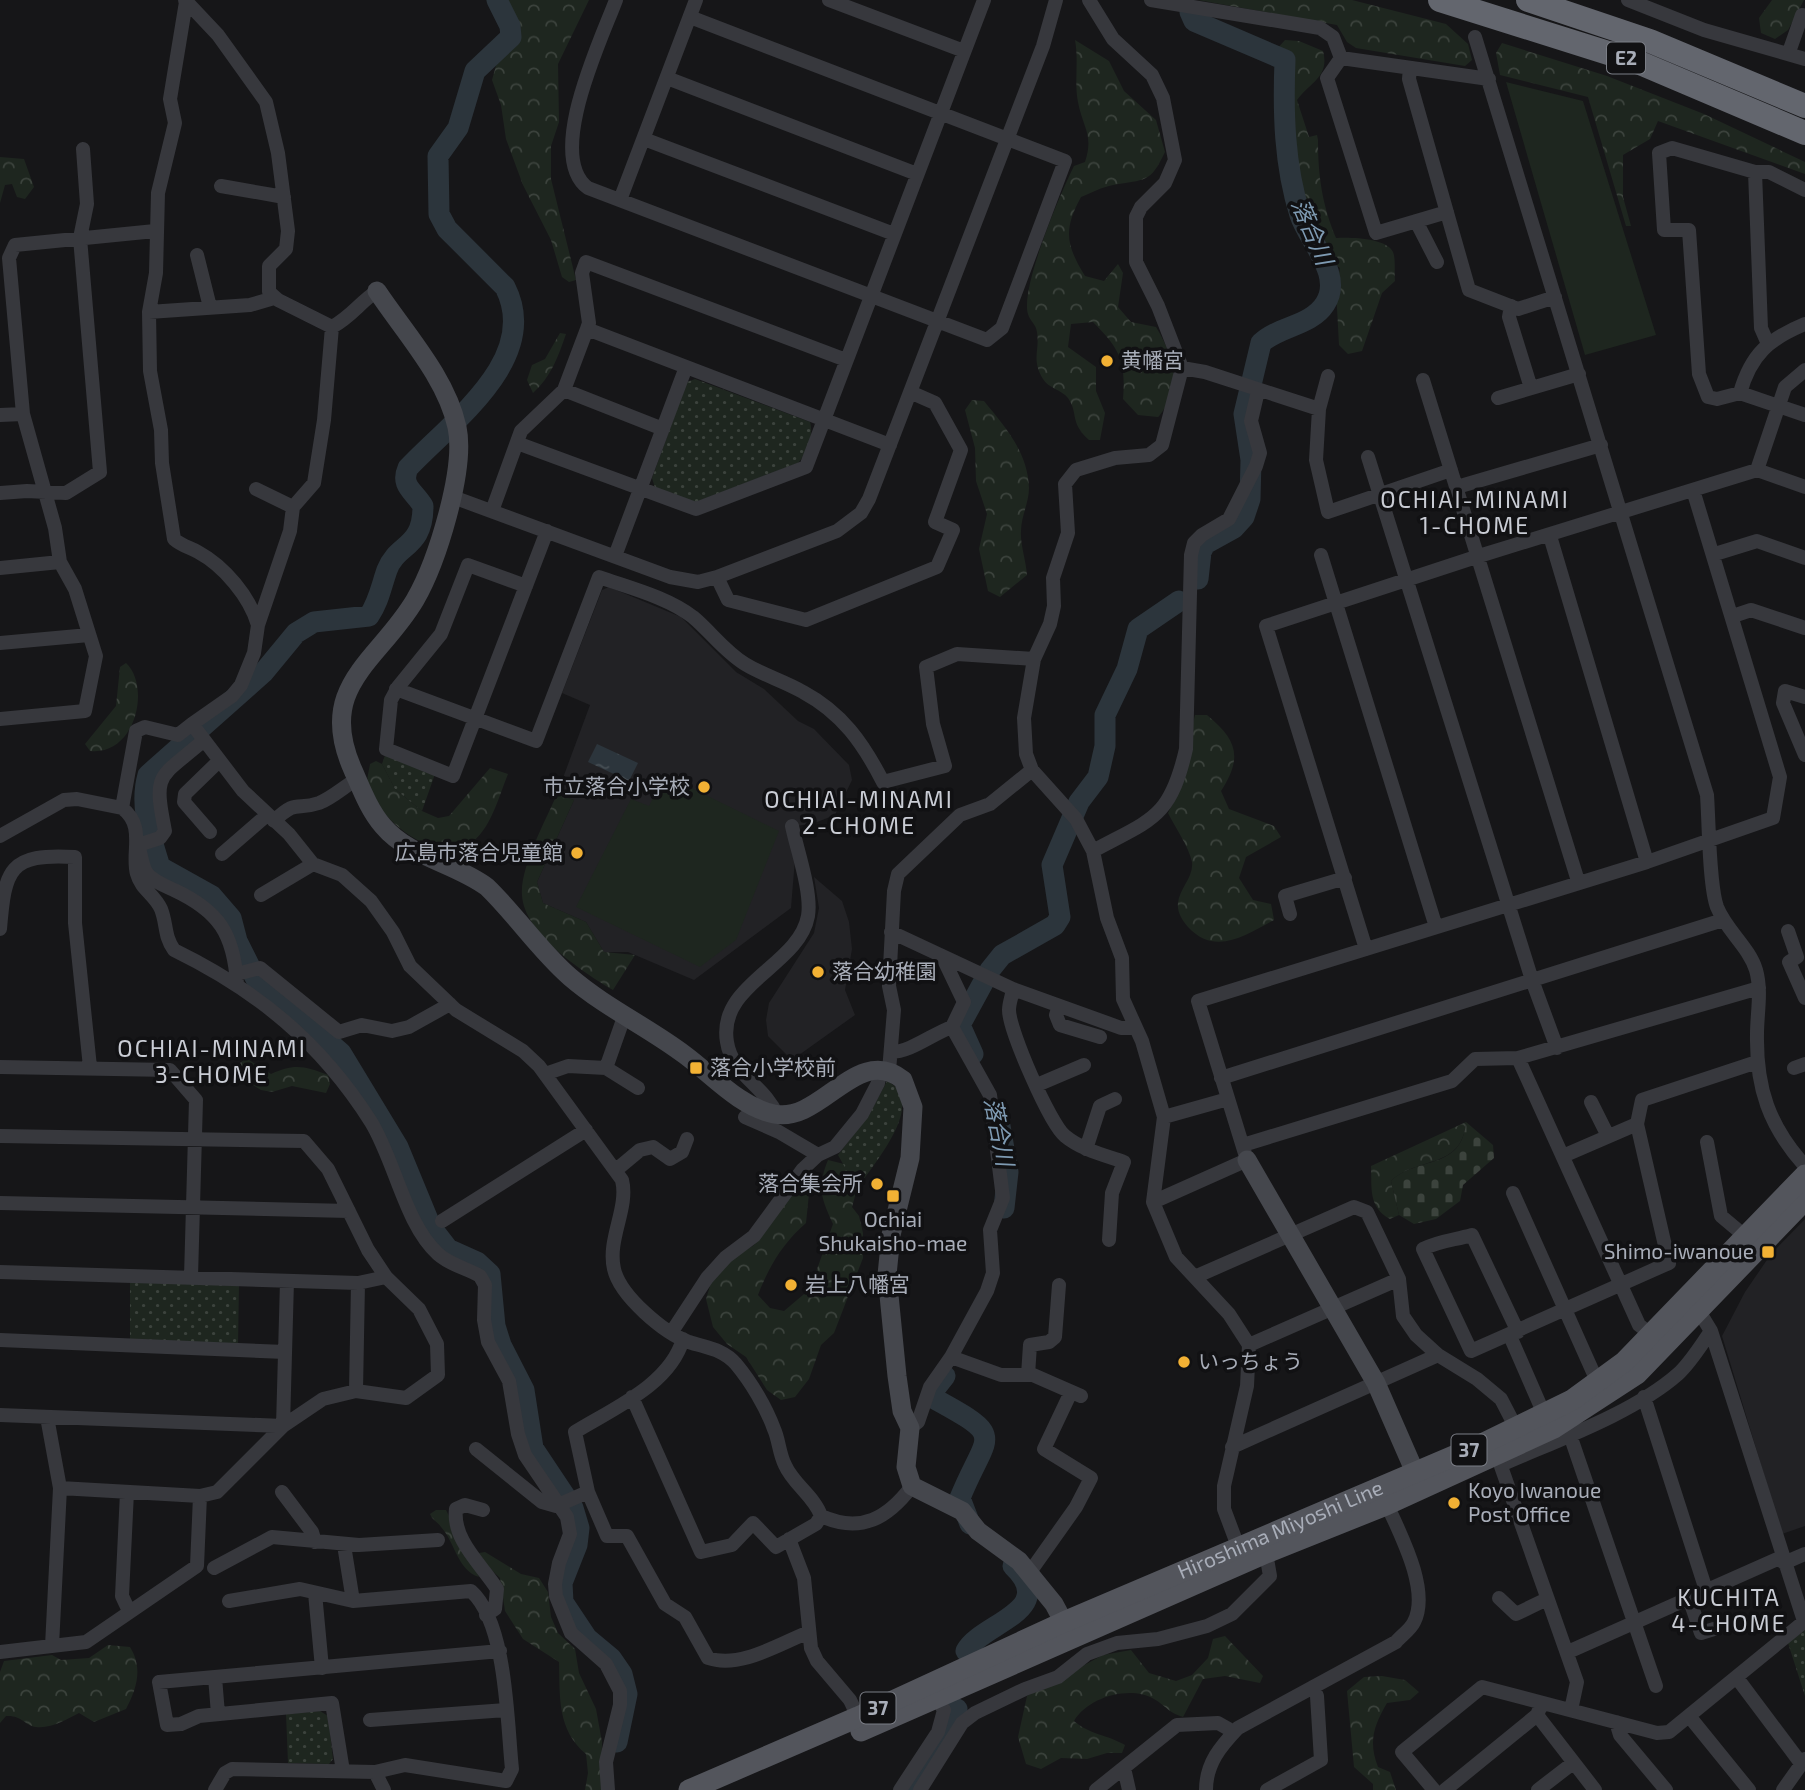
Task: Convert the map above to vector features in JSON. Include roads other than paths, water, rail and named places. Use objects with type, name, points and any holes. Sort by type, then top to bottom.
[{"type":"highway","name":"E2","points":[[1440,0],[1640,63],[1805,133]]},
{"type":"highway","name":"E2","points":[[1528,0],[1650,41],[1805,106]]},
{"type":"main road","name":"Hiroshima Miyoshi Line","points":[[1419,1480],[1499,1460],[1637,1374],[1746,1237],[1805,1175]]},
{"type":"main road","name":"Hiroshima Miyoshi Line","points":[[1069,1631],[1266,1553],[1419,1480],[1572,1399],[1624,1362],[1651,1335],[1695,1303],[1805,1200]]},
{"type":"main road","name":"Hiroshima Miyoshi Line","points":[[723,1790],[1069,1631],[1239,1549],[1383,1496]]},
{"type":"main road","name":"Hiroshima Miyoshi Line","points":[[689,1790],[858,1717],[933,1692]]},
{"type":"street","points":[[616,0],[580,97],[574,126],[574,168],[579,181],[588,188],[987,340],[1002,328],[1065,161],[690,17]]},
{"type":"street","points":[[620,200],[696,0]]},
{"type":"street","points":[[829,0],[964,51]]},
{"type":"street","points":[[517,443],[696,509],[806,467],[984,0]]},
{"type":"street","points":[[453,497],[683,580],[698,582],[717,577],[850,523],[869,499],[1043,46],[1056,0]]},
{"type":"street","points":[[1089,0],[1113,39],[1152,75],[1163,99],[1175,159],[1165,183],[1141,207],[1136,217],[1136,262],[1158,306],[1182,369],[1172,415],[1161,445],[1149,455],[1115,458],[1076,470],[1065,484],[1068,533],[1053,578],[1054,606],[1050,624],[1034,659],[1024,718],[1027,754],[1032,770],[1073,815],[1093,852],[1107,918],[1122,958],[1123,999],[1142,1041],[1164,1117],[1153,1202],[1176,1257],[1197,1276],[1240,1327],[1249,1345],[1247,1385],[1224,1486],[1223,1509],[1239,1549]]},
{"type":"street","points":[[1151,0],[1320,28],[1333,37],[1341,58]]},
{"type":"street","points":[[1628,0],[1704,30],[1789,52],[1805,59]]},
{"type":"street","points":[[185,1],[218,35],[266,102],[278,153],[288,231],[286,249],[269,266],[269,292],[274,298],[332,327]]},
{"type":"street","points":[[185,1],[170,99],[175,123],[158,193],[156,274],[149,312],[150,371],[162,430],[162,463],[174,539],[217,565],[238,587],[258,625]]},
{"type":"street","points":[[1789,52],[1802,15],[1805,16]]},
{"type":"street","points":[[1475,37],[1707,795],[1716,903],[1723,920],[1756,969],[1759,988],[1757,1062],[1766,1100],[1777,1133],[1805,1166]]},
{"type":"street","points":[[1341,58],[1489,79]]},
{"type":"street","points":[[1341,58],[1327,78],[1376,233],[1447,212]]},
{"type":"street","points":[[1410,68],[1409,79],[1469,290],[1518,309],[1555,297]]},
{"type":"street","points":[[667,78],[917,174]]},
{"type":"street","points":[[644,139],[894,234]]},
{"type":"street","points":[[1805,190],[1769,172],[1755,172],[1672,148],[1659,153],[1664,230],[1689,230],[1699,374],[1708,397],[1717,399],[1740,393],[1805,415]]},
{"type":"street","points":[[0,494],[66,494],[100,472],[80,238],[87,204],[83,149]]},
{"type":"street","points":[[1755,172],[1761,328],[1768,344]]},
{"type":"street","points":[[221,186],[284,197]]},
{"type":"street","points":[[1416,221],[1437,262]]},
{"type":"street","points":[[0,719],[85,711],[96,656],[75,589],[60,562],[55,528],[23,414],[9,258],[15,245],[155,231]]},
{"type":"street","points":[[198,255],[210,307]]},
{"type":"street","points":[[492,511],[521,431],[564,390],[589,323],[582,273],[586,262],[846,360]]},
{"type":"street","points":[[332,327],[352,316],[359,303],[377,291],[445,391],[455,419],[458,470],[453,497],[415,599],[353,677],[341,715],[342,737],[357,779],[381,824],[396,838],[487,887],[567,974],[624,1017],[679,1051],[745,1101],[780,1120],[818,1155]]},
{"type":"street","points":[[149,312],[250,305],[274,298]]},
{"type":"street","points":[[1511,306],[1509,317],[1531,388]]},
{"type":"street","points":[[1740,393],[1744,377],[1768,344],[1777,335],[1805,324]]},
{"type":"street","points":[[332,327],[324,420],[314,483],[292,508],[289,531],[258,625],[254,653],[241,685],[197,733],[159,783],[157,792],[165,831],[149,842],[136,872],[141,886],[161,910],[168,941],[174,950],[243,975],[260,968],[339,1032],[362,1025],[392,1031],[409,1027],[450,1004]]},
{"type":"street","points":[[587,329],[890,445]]},
{"type":"street","points":[[615,556],[686,367]]},
{"type":"street","points":[[1182,369],[1205,372],[1319,409]]},
{"type":"street","points":[[1757,470],[1785,387],[1805,370]]},
{"type":"street","points":[[1498,398],[1579,374]]},
{"type":"street","points":[[1328,376],[1319,409],[1316,460],[1328,512],[1451,470]]},
{"type":"street","points":[[1423,380],[1578,881]]},
{"type":"street","points":[[564,390],[663,429]]},
{"type":"street","points":[[1093,852],[1159,813],[1171,799],[1180,775],[1186,749],[1191,555],[1194,543],[1202,535],[1219,528],[1229,519],[1256,466],[1260,453],[1251,421],[1258,391]]},
{"type":"street","points":[[717,577],[728,600],[806,620],[937,566],[953,530],[935,522],[961,450],[935,403],[910,392]]},
{"type":"street","points":[[0,415],[23,414]]},
{"type":"street","points":[[1457,487],[1601,445]]},
{"type":"street","points":[[1368,457],[1508,905],[1557,1048]]},
{"type":"street","points":[[1366,949],[1266,626],[1406,579],[1757,470],[1805,487]]},
{"type":"street","points":[[256,489],[292,508]]},
{"type":"street","points":[[1419,1480],[1376,1383],[1245,1153],[1198,1000],[1578,881],[1647,862],[1773,818],[1780,777],[1715,554],[1693,490]]},
{"type":"street","points":[[526,586],[468,565],[442,634],[396,689],[391,699],[386,750],[453,776],[475,719],[526,586],[547,531]]},
{"type":"street","points":[[1550,536],[1647,862]]},
{"type":"street","points":[[1715,554],[1756,541],[1805,558]]},
{"type":"street","points":[[1321,555],[1436,927]]},
{"type":"street","points":[[0,568],[60,562]]},
{"type":"street","points":[[396,689],[536,741],[599,577],[671,604],[693,617],[723,648],[747,665],[831,709],[864,746],[883,782],[945,765],[933,724],[926,667],[957,654],[1034,659]]},
{"type":"street","points":[[1732,617],[1751,610],[1805,628]]},
{"type":"street","points":[[0,643],[89,635]]},
{"type":"street","points":[[1805,697],[1785,691],[1783,703],[1805,755]]},
{"type":"street","points":[[197,733],[178,735],[145,727],[136,731],[122,808],[135,828],[149,842],[147,873],[162,885],[201,903],[218,918],[243,975],[339,1074],[373,1125],[413,1216],[436,1252],[448,1262],[480,1276],[485,1285],[484,1320],[488,1342],[509,1381],[522,1445],[564,1503],[570,1534],[559,1563],[556,1596],[571,1633],[606,1664],[620,1691],[620,1705],[606,1762],[608,1790]]},
{"type":"street","points":[[197,733],[313,864],[342,875],[371,901],[393,932],[410,966],[470,1021],[523,1051],[545,1074],[616,1170],[625,1193],[618,1219],[614,1268],[621,1284],[643,1311],[677,1336],[716,1348],[735,1363],[764,1407],[789,1473],[819,1509],[821,1516],[816,1524],[776,1546],[753,1522],[732,1545],[701,1552],[632,1396]]},
{"type":"street","points":[[210,832],[184,802],[186,794],[219,761]]},
{"type":"street","points":[[809,1632],[753,1655],[722,1663],[708,1658],[685,1617],[665,1604],[627,1536],[607,1535],[588,1492],[575,1432],[632,1396],[670,1365],[680,1352],[677,1336],[707,1278],[726,1257],[754,1236],[803,1169],[818,1155],[835,1147],[862,1114],[887,1064],[894,1010],[889,986],[891,932],[898,874],[960,815],[990,804],[1032,770]]},
{"type":"street","points":[[222,854],[286,809],[297,804],[318,803],[357,779]]},
{"type":"street","points":[[0,836],[64,800],[122,808]]},
{"type":"street","points":[[780,1120],[772,1103],[738,1070],[730,1054],[726,1024],[733,1007],[744,992],[803,931],[808,902],[792,826]]},
{"type":"street","points":[[0,929],[4,886],[14,869],[40,855],[75,857],[75,923],[90,1067]]},
{"type":"street","points":[[261,895],[313,864]]},
{"type":"street","points":[[1290,914],[1285,896],[1345,878]]},
{"type":"street","points":[[1221,1078],[1723,920]]},
{"type":"street","points":[[1788,931],[1797,957],[1789,961],[1805,998]]},
{"type":"street","points":[[891,932],[1013,989],[1121,1028],[1134,1028]]},
{"type":"street","points":[[745,1117],[780,1120],[805,1108],[863,1072],[887,1064],[900,1052],[934,1033],[952,1027],[964,1002],[943,958]]},
{"type":"street","points":[[1153,1202],[1245,1153],[1452,1081],[1475,1059],[1518,1058],[1759,988]]},
{"type":"street","points":[[1013,989],[1009,1009],[1012,1026],[1051,1117],[1063,1135],[1086,1149],[1124,1162],[1112,1193],[1109,1240]]},
{"type":"street","points":[[1059,1006],[1056,1015],[1060,1026],[1100,1037]]},
{"type":"street","points":[[606,1068],[624,1017]]},
{"type":"street","points":[[910,1428],[918,1422],[930,1387],[951,1357],[987,1292],[993,1273],[990,1230],[1003,1198],[990,1095],[952,1027]]},
{"type":"street","points":[[1518,1058],[1639,1325],[1651,1335]]},
{"type":"street","points":[[1544,1414],[1514,1334],[1472,1236],[1436,1242],[1423,1249],[1471,1351],[1514,1334],[1669,1263],[1637,1124],[1642,1100],[1757,1062]]},
{"type":"street","points":[[887,1064],[903,1080],[912,1107],[910,1158],[891,1235],[887,1275],[902,1411],[910,1428],[906,1467],[912,1486],[962,1511],[978,1531],[1030,1572],[1069,1631]]},
{"type":"street","points":[[1037,1085],[1084,1065]]},
{"type":"street","points":[[545,1074],[568,1066],[606,1068],[638,1088]]},
{"type":"street","points":[[0,1067],[170,1070],[196,1100],[191,1277]]},
{"type":"street","points":[[1086,1149],[1100,1106],[1115,1099]]},
{"type":"street","points":[[1164,1117],[1227,1099]]},
{"type":"street","points":[[1591,1102],[1608,1136]]},
{"type":"street","points":[[1563,1156],[1637,1124]]},
{"type":"street","points":[[442,1221],[512,1174],[586,1130]]},
{"type":"street","points":[[0,1136],[304,1141],[328,1168],[368,1250],[386,1277],[419,1309],[437,1344],[438,1375],[406,1398],[356,1391],[323,1399],[282,1426],[217,1492],[200,1496],[60,1488]]},
{"type":"street","points":[[616,1170],[640,1150],[653,1147],[670,1159],[682,1152],[687,1139]]},
{"type":"street","points":[[1707,1142],[1721,1216],[1746,1237]]},
{"type":"street","points":[[1513,1193],[1597,1381]]},
{"type":"street","points":[[0,1203],[349,1211]]},
{"type":"street","points":[[1197,1276],[1292,1237],[1354,1207],[1367,1212],[1399,1279],[1403,1316],[1416,1335],[1438,1355],[1477,1379],[1501,1399],[1516,1428]]},
{"type":"street","points":[[0,1272],[358,1283],[386,1277]]},
{"type":"street","points":[[1249,1345],[1333,1311],[1399,1279]]},
{"type":"street","points":[[282,1426],[287,1281]]},
{"type":"street","points":[[356,1391],[358,1283]]},
{"type":"street","points":[[1028,1375],[1030,1345],[1049,1342],[1055,1337],[1059,1285]]},
{"type":"street","points":[[1434,1790],[1402,1752],[1482,1688],[1539,1709],[1571,1710],[1657,1733],[1669,1732],[1805,1621],[1783,1560],[1711,1331],[1695,1303]]},
{"type":"street","points":[[1571,1710],[1577,1682],[1499,1460],[1570,1435],[1644,1397],[1681,1371],[1711,1331]]},
{"type":"street","points":[[0,1340],[285,1352]]},
{"type":"street","points":[[1232,1447],[1438,1355]]},
{"type":"street","points":[[951,1357],[1001,1375],[1028,1375],[1076,1394],[1044,1449],[1091,1478],[1076,1507],[1030,1572]]},
{"type":"street","points":[[1644,1397],[1706,1590]]},
{"type":"street","points":[[0,1415],[282,1426]]},
{"type":"street","points":[[47,1417],[60,1488],[52,1646]]},
{"type":"street","points":[[1570,1435],[1656,1686]]},
{"type":"street","points":[[476,1449],[542,1502],[564,1503],[588,1492]]},
{"type":"street","points":[[821,1516],[852,1525],[888,1514],[912,1486]]},
{"type":"street","points":[[127,1492],[122,1596],[129,1611]]},
{"type":"street","points":[[282,1492],[312,1532],[315,1542]]},
{"type":"street","points":[[0,1652],[86,1642],[197,1566],[200,1496]]},
{"type":"street","points":[[1206,1790],[1210,1767],[1218,1748],[1234,1732],[1396,1642],[1414,1623],[1419,1603],[1418,1581],[1383,1496]]},
{"type":"street","points":[[483,1510],[465,1505],[456,1509],[455,1520],[476,1566],[497,1589],[495,1609],[485,1615]]},
{"type":"street","points":[[215,1568],[272,1537],[344,1545],[438,1540]]},
{"type":"street","points":[[789,1539],[804,1578],[809,1632],[817,1661],[849,1700],[858,1717]]},
{"type":"street","points":[[344,1545],[353,1601]]},
{"type":"street","points":[[920,1790],[962,1723],[975,1713],[1025,1689],[1058,1677],[1087,1654],[1117,1643],[1158,1639],[1207,1626],[1232,1615],[1270,1576],[1266,1553]]},
{"type":"street","points":[[1568,1653],[1706,1590],[1805,1554]]},
{"type":"street","points":[[215,1790],[225,1773],[232,1769],[375,1772],[405,1765],[506,1781],[512,1769],[500,1651],[479,1598],[471,1591],[353,1601],[300,1589],[229,1601]]},
{"type":"street","points":[[315,1593],[322,1668]]},
{"type":"street","points":[[1499,1598],[1516,1614],[1547,1599]]},
{"type":"street","points":[[1689,1598],[1701,1633],[1714,1629]]},
{"type":"street","points":[[343,1771],[332,1703],[218,1714],[167,1726],[159,1682],[500,1651]]},
{"type":"street","points":[[215,1677],[218,1714]]},
{"type":"street","points":[[1737,1678],[1802,1761],[1783,1790]]},
{"type":"street","points":[[1267,1790],[1321,1760],[1317,1696],[1313,1687]]},
{"type":"street","points":[[900,1790],[938,1732],[944,1710],[933,1692]]},
{"type":"street","points":[[1539,1709],[1573,1763],[1595,1790]]},
{"type":"street","points":[[1445,1790],[1539,1709]]},
{"type":"street","points":[[370,1720],[506,1710]]},
{"type":"street","points":[[1689,1716],[1749,1790]]},
{"type":"street","points":[[1616,1722],[1620,1735],[1666,1790]]},
{"type":"street","points":[[1096,1790],[1177,1725],[1218,1723],[1234,1732]]},
{"type":"street","points":[[1538,1790],[1573,1763]]},
{"type":"street","points":[[1124,1768],[1129,1790]]},
{"type":"street","points":[[375,1772],[384,1790]]},
{"type":"water","points":[[597,744],[638,763],[629,781],[588,762]]},
{"type":"waterway","points":[[497,0],[510,26],[511,37],[475,71],[458,128],[438,156],[439,214],[447,229],[505,287],[513,314],[512,339],[502,364],[467,410],[408,468],[407,484],[423,506],[422,520],[414,538],[391,561],[369,616],[314,622],[296,633],[263,673],[148,775],[145,810],[160,867],[212,896],[231,918],[237,941],[256,979],[341,1053],[398,1147],[431,1227],[448,1249],[477,1262],[490,1274],[495,1326],[501,1345],[524,1390],[533,1448],[573,1508],[579,1528],[577,1545],[562,1583],[563,1602],[587,1638],[611,1658],[622,1674],[627,1694],[617,1742]]},
{"type":"waterway","name":"落合川","points":[[1190,12],[1194,21],[1285,60],[1285,118],[1291,177],[1300,215],[1328,270],[1330,282],[1330,293],[1319,311],[1261,343],[1244,414],[1251,460],[1250,499],[1244,517],[1234,528],[1205,544],[1201,552],[1198,579]]},
{"type":"waterway","name":"落合川","points":[[973,1054],[960,1025],[990,970],[1002,955],[1055,925],[1060,917],[1052,865],[1079,802],[1098,777],[1105,746],[1105,715],[1127,669],[1138,629],[1179,601]]},
{"type":"waterway","name":"落合川","points":[[1000,1126],[1008,1172],[1004,1208]]},
{"type":"waterway","name":"落合川","points":[[945,1376],[934,1390],[933,1398],[973,1422],[982,1430],[985,1438],[960,1498],[970,1524]]},
{"type":"waterway","name":"落合川","points":[[966,1651],[974,1641],[1013,1615],[1023,1605],[1028,1594],[1025,1581],[1013,1566]]},
{"type":"waterway","name":"落合川","points":[[911,1790],[949,1733],[957,1709]]},
{"type":"place","name":"黄幡宮","points":[[1107,361]]},
{"type":"place","name":"市立落合小学校","points":[[704,787]]},
{"type":"place","name":"広島市落合児童館","points":[[577,853]]},
{"type":"place","name":"落合幼稚園","points":[[818,972]]},
{"type":"place","name":"落合小学校前","points":[[696,1068]]},
{"type":"place","name":"落合集会所","points":[[877,1184]]},
{"type":"place","name":"Ochiai Shukaisho-mae","points":[[893,1196]]},
{"type":"place","name":"Shimo-iwanoue","points":[[1768,1252]]},
{"type":"place","name":"岩上八幡宮","points":[[791,1285]]},
{"type":"place","name":"いっちょう","points":[[1184,1362]]},
{"type":"place","name":"Koyo Iwanoue Post Office","points":[[1454,1503]]},
{"type":"district","name":"OCHIAI-MINAMI 1-CHOME","points":[[1475,513]]},
{"type":"district","name":"OCHIAI-MINAMI 2-CHOME","points":[[859,813]]},
{"type":"district","name":"OCHIAI-MINAMI 3-CHOME","points":[[212,1062]]},
{"type":"district","name":"KUCHITA 4-CHOME","points":[[1729,1611]]}]
